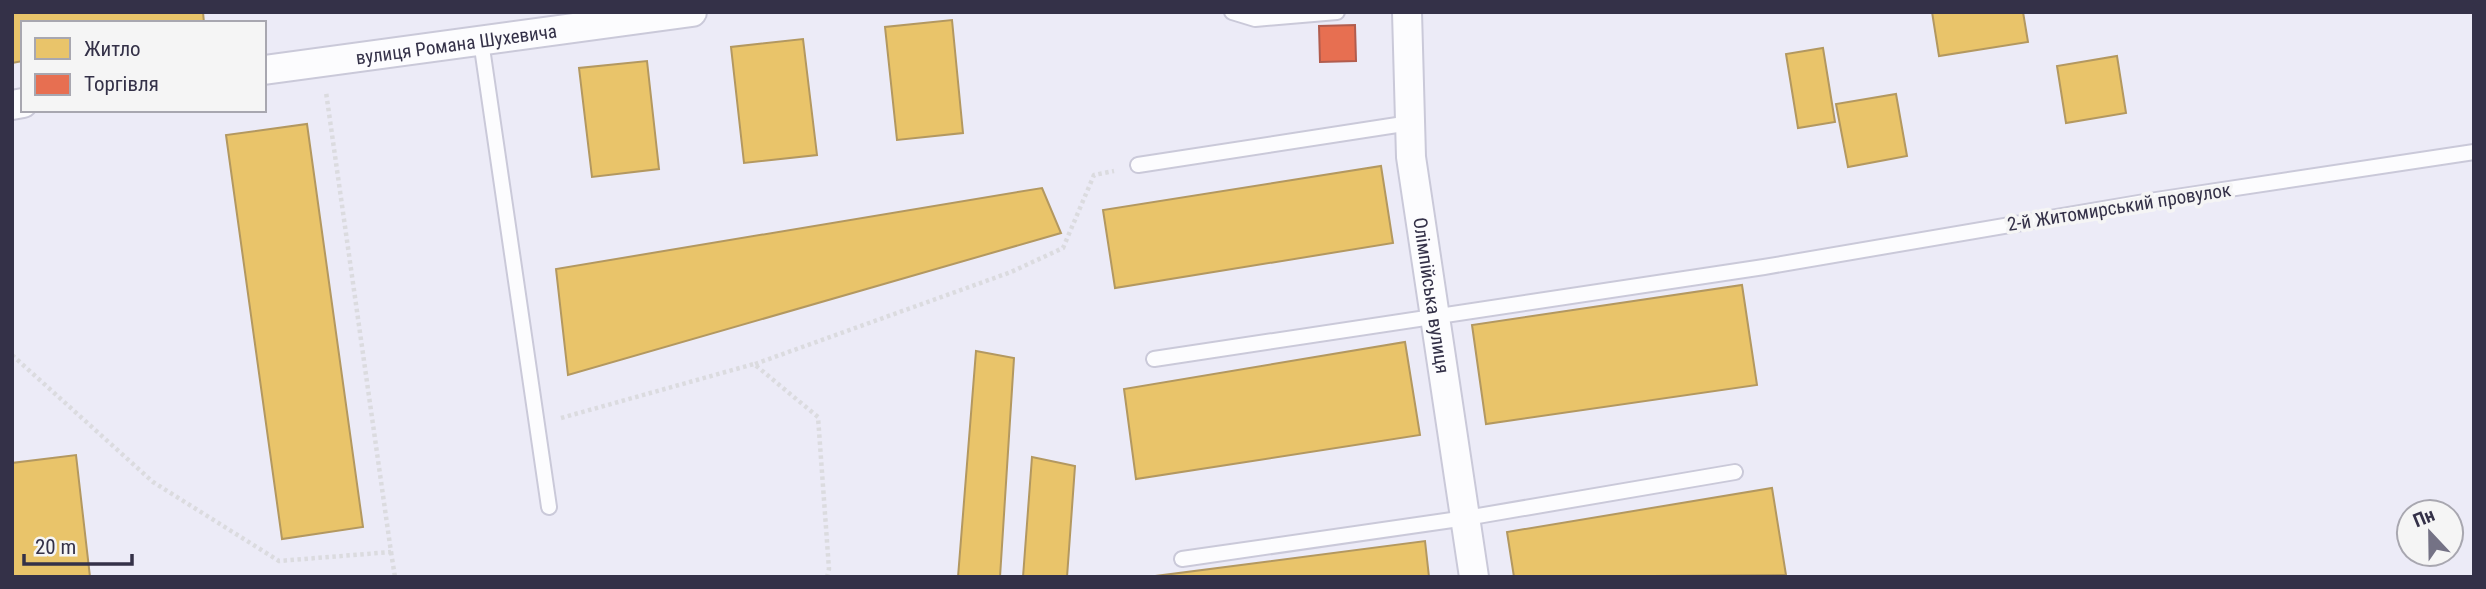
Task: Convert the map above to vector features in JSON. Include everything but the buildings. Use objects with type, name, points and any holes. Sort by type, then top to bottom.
[{"type":"street","name":"вулиця Романа Шухевича","points":[[266,70],[692,12]]},
{"type":"street","name":"Олімпійська вулиця","points":[[1407,12],[1411,157],[1475,577]]},
{"type":"lane","points":[[1232,12],[1255,19],[1337,12]]},
{"type":"lane","points":[[481,41],[549,507]]},
{"type":"lane","points":[[1138,165],[1410,123]]},
{"type":"lane","name":"2-й Житомирський провулок","points":[[1154,359],[1764,267],[2156,200],[2474,152]]},
{"type":"lane","points":[[1182,559],[1465,518],[1735,472]]},
{"type":"path","points":[[322,62],[394,577]]},
{"type":"path","points":[[537,424],[754,364],[1011,271],[1063,248],[1094,175],[1138,165]]},
{"type":"path","points":[[12,355],[152,482],[279,561],[391,552]]},
{"type":"path","points":[[754,364],[818,416],[829,569],[827,577]]}]
